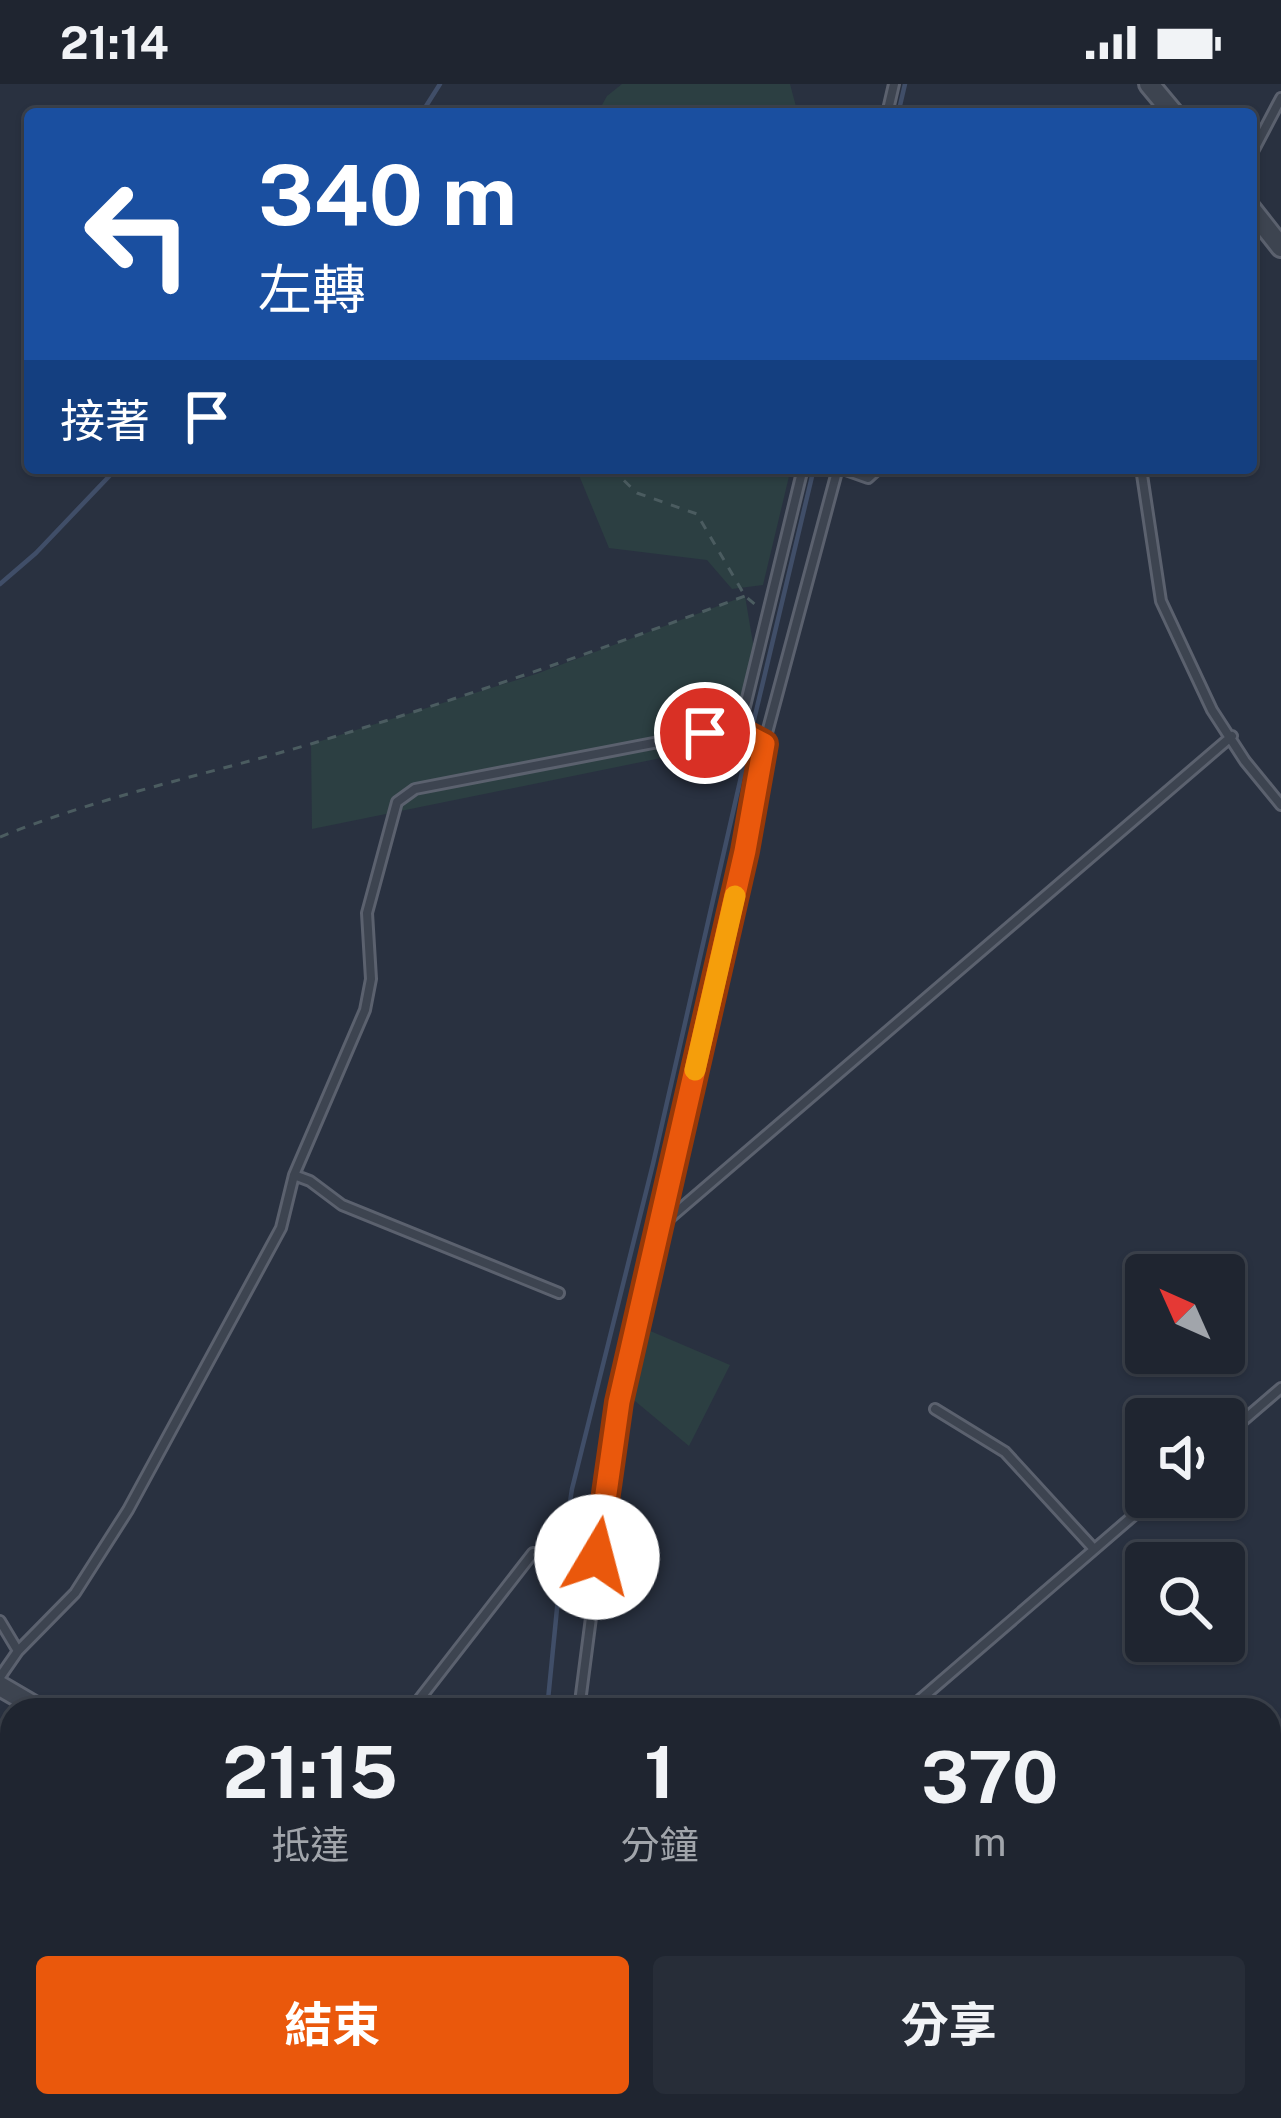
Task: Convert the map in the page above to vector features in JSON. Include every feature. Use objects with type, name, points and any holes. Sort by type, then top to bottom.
[{"type":"street","points":[[1149,84],[1169,108]]},
{"type":"street","points":[[1257,217],[1281,247]]},
{"type":"lane","points":[[1257,144],[1281,98]]},
{"type":"lane","points":[[739,731],[802,474]]},
{"type":"lane","points":[[580,1698],[619,1402],[755,805],[764,744],[837,474]]},
{"type":"lane","points":[[1143,474],[1161,602],[1212,710],[1281,805]]},
{"type":"lane","points":[[0,1677],[18,1651],[75,1593],[128,1510],[281,1228],[294,1175],[365,1010],[371,980],[367,914],[397,802],[416,789],[672,738],[739,731],[764,744]]},
{"type":"lane","points":[[661,1225],[1232,736]]},
{"type":"lane","points":[[294,1175],[310,1180],[342,1205],[560,1293]]},
{"type":"lane","points":[[1245,1419],[1281,1388]]},
{"type":"lane","points":[[935,1409],[1005,1452],[1094,1549]]},
{"type":"lane","points":[[922,1698],[1130,1518]]},
{"type":"lane","points":[[420,1698],[533,1553],[597,1557]]},
{"type":"lane","points":[[0,1621],[18,1651]]},
{"type":"path","points":[[617,474],[637,494],[697,514],[745,596],[769,616]]},
{"type":"path","points":[[0,837],[53,815],[311,744],[536,674],[745,596]]},
{"type":"shaded area","points":[[622,84],[790,84],[796,108],[600,108]]},
{"type":"shaded area","points":[[578,474],[790,474],[763,585],[732,589],[707,560],[609,548]]},
{"type":"shaded area","points":[[745,596],[756,661],[722,740],[666,757],[312,829],[311,744],[536,674]]},
{"type":"shaded area","points":[[648,1330],[730,1365],[689,1446],[629,1396]]},
{"type":"waterway","points":[[425,108],[440,84]]},
{"type":"waterway","points":[[899,108],[905,84]]},
{"type":"waterway","points":[[0,584],[111,474]]},
{"type":"waterway","points":[[753,724],[813,474]]},
{"type":"waterway","points":[[564,1541],[572,1489],[653,1164],[748,746]]},
{"type":"waterway","points":[[548,1698],[561,1568]]},
{"type":"slow traffic","points":[[695,1070],[735,896]]},
{"type":"route","points":[[597,1557],[619,1402],[745,851],[764,744],[739,731],[705,733]]}]
